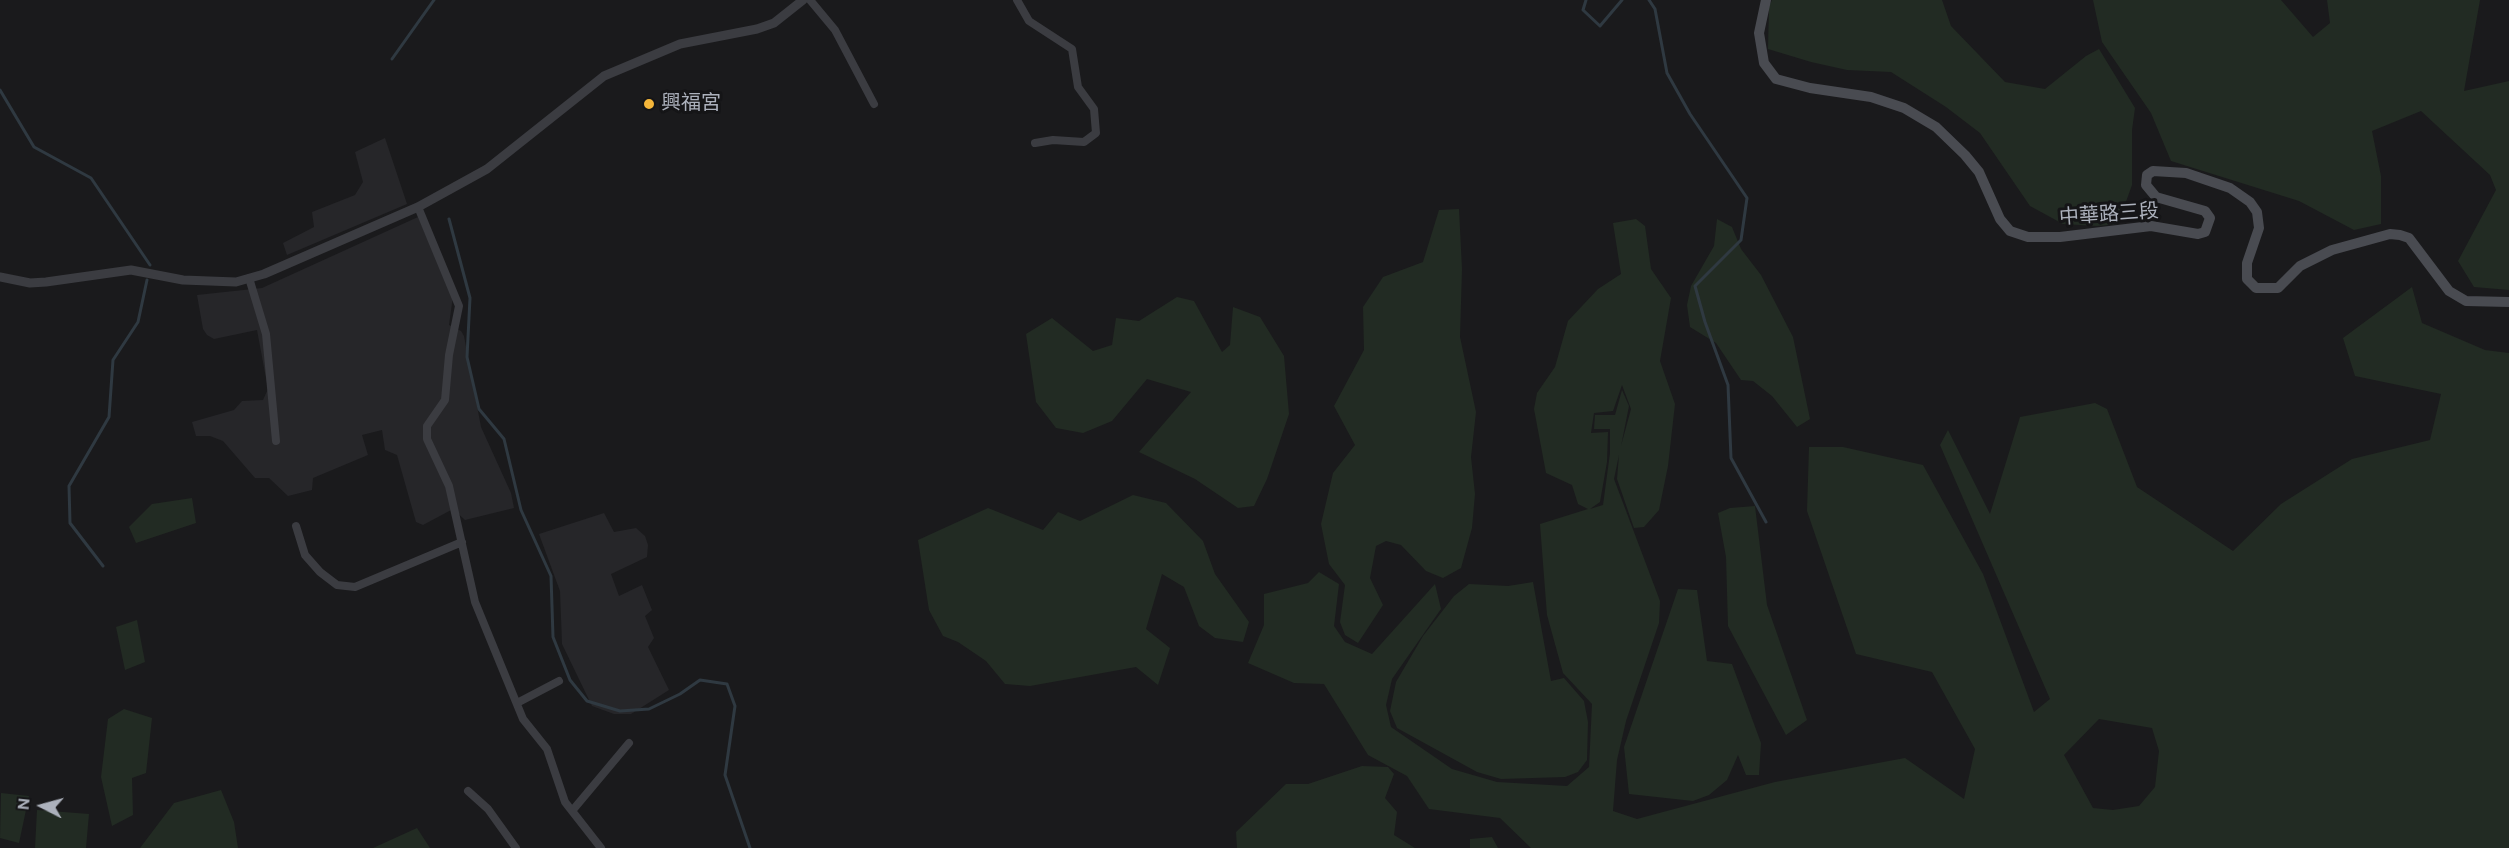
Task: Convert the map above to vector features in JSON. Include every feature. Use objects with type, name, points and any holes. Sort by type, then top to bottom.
[{"type":"main road","name":"中華路三段","points":[[1766,0],[1759,33],[1764,63],[1776,79],[1810,88],[1871,97],[1904,108],[1936,127],[1979,172],[2000,219],[2010,231],[2028,237],[2060,237],[2151,226],[2198,234],[2205,232],[2210,218],[2205,211],[2156,197],[2146,185],[2147,175],[2153,171],[2186,173],[2230,188],[2250,202],[2257,212],[2259,228],[2247,263],[2247,279],[2256,288],[2278,288],[2300,266],[2332,250],[2390,234],[2409,238],[2449,291],[2466,301],[2509,302]]},
{"type":"street","points":[[0,277],[30,283],[131,270],[209,282],[236,282],[249,278],[418,207],[487,169],[604,76],[680,44],[757,29],[774,23],[803,0]]},
{"type":"street","points":[[810,0],[835,30],[874,104]]},
{"type":"street","points":[[1017,0],[1029,21],[1072,49],[1078,87],[1094,109],[1096,133],[1084,142],[1053,140],[1035,143]]},
{"type":"street","points":[[418,207],[459,306],[449,355],[445,400],[427,426],[428,439],[434,457],[449,486],[475,602],[517,703],[531,730],[547,749],[565,802],[601,848]]},
{"type":"street","points":[[249,278],[266,334],[276,441]]},
{"type":"street","points":[[296,526],[305,555],[320,572],[338,585],[356,587],[462,542]]},
{"type":"street","points":[[517,703],[559,681]]},
{"type":"street","points":[[572,811],[629,743]]},
{"type":"street","points":[[468,791],[489,809],[516,848]]},
{"type":"shaded area","points":[[1772,0],[1942,0],[1951,26],[2005,82],[2045,89],[2086,56],[2099,49],[2135,108],[2132,130],[2132,185],[2118,224],[2097,226],[2063,224],[2030,206],[1980,133],[1946,107],[1891,72],[1847,70],[1768,49],[1769,7]]},
{"type":"shaded area","points":[[2093,0],[2281,0],[2313,37],[2330,23],[2327,0],[2480,0],[2464,91],[2509,81],[2509,290],[2474,287],[2458,261],[2496,190],[2490,175],[2421,111],[2372,131],[2381,176],[2381,224],[2354,230],[2299,201],[2171,161],[2151,113],[2102,42]]},
{"type":"shaded area","points":[[385,138],[407,204],[287,255],[283,243],[314,227],[312,212],[355,195],[363,182],[355,152]]},
{"type":"shaded area","points":[[1459,209],[1462,269],[1460,337],[1476,412],[1471,457],[1475,494],[1472,528],[1461,568],[1443,578],[1426,571],[1401,545],[1386,541],[1376,546],[1370,578],[1383,605],[1358,643],[1345,635],[1340,622],[1345,585],[1329,564],[1321,524],[1333,473],[1355,445],[1334,406],[1364,350],[1363,307],[1383,277],[1423,262],[1439,210]]},
{"type":"shaded area","points":[[418,217],[453,296],[449,325],[461,331],[464,336],[481,427],[511,493],[514,508],[465,520],[453,509],[423,525],[416,522],[397,455],[385,450],[382,430],[362,435],[368,455],[313,478],[312,490],[288,496],[269,478],[255,478],[223,441],[210,436],[196,436],[192,422],[234,410],[242,401],[263,400],[268,389],[257,330],[214,339],[207,335],[203,329],[197,295],[262,288]]},
{"type":"shaded area","points":[[1636,219],[1645,226],[1651,269],[1671,298],[1660,361],[1675,404],[1668,466],[1659,510],[1644,527],[1634,528],[1617,479],[1619,455],[1614,479],[1660,601],[1659,623],[1626,721],[1617,760],[1613,811],[1637,819],[1775,782],[1905,758],[1964,799],[1975,749],[1932,672],[1856,654],[1807,511],[1809,447],[1843,447],[1923,465],[1983,574],[2034,712],[2050,699],[1940,445],[1948,430],[1990,514],[2020,417],[2095,403],[2107,409],[2137,487],[2233,551],[2281,504],[2352,459],[2430,440],[2441,394],[2355,376],[2343,338],[2412,287],[2422,323],[2485,350],[2509,353],[2509,848],[1531,848],[1500,818],[1429,809],[1407,776],[1368,755],[1324,684],[1294,683],[1248,663],[1264,625],[1264,594],[1308,583],[1319,572],[1339,584],[1334,626],[1345,642],[1372,654],[1435,584],[1441,609],[1392,679],[1386,705],[1391,727],[1452,769],[1497,782],[1567,786],[1589,767],[1592,704],[1563,673],[1547,615],[1540,524],[1588,509],[1578,504],[1572,485],[1546,473],[1534,409],[1537,393],[1555,367],[1568,321],[1598,289],[1621,274],[1613,223]],"holes":[[[1622,385],[1631,409],[1621,446],[1629,406],[1622,390],[1615,415],[1595,415],[1594,429],[1610,429],[1610,453],[1603,505],[1590,509],[1600,502],[1607,462],[1608,432],[1591,433],[1594,413],[1613,411]],[[2099,719],[2152,728],[2159,751],[2155,787],[2139,806],[2113,810],[2093,808],[2064,755]]]},
{"type":"shaded area","points":[[1717,219],[1732,227],[1741,249],[1761,275],[1793,337],[1810,419],[1797,427],[1772,396],[1753,381],[1741,380],[1716,343],[1690,327],[1687,305],[1691,286],[1714,246]]},
{"type":"shaded area","points":[[1177,297],[1194,301],[1222,352],[1230,345],[1233,307],[1260,317],[1284,356],[1289,414],[1267,479],[1254,506],[1238,508],[1195,479],[1139,452],[1191,392],[1147,379],[1112,421],[1083,433],[1056,428],[1036,402],[1026,334],[1052,318],[1093,351],[1112,345],[1116,318],[1139,321]]},
{"type":"shaded area","points":[[1133,495],[1166,503],[1203,541],[1215,574],[1249,622],[1243,642],[1215,638],[1199,626],[1184,587],[1162,574],[1146,629],[1170,648],[1158,685],[1136,667],[1030,686],[1005,684],[986,661],[958,642],[943,636],[929,610],[918,540],[988,508],[1043,530],[1058,512],[1080,521]]},
{"type":"shaded area","points":[[192,498],[196,523],[136,543],[129,527],[152,504]]},
{"type":"shaded area","points":[[1755,506],[1767,605],[1807,720],[1786,735],[1728,626],[1726,557],[1718,513],[1730,508]]},
{"type":"shaded area","points":[[604,513],[614,532],[636,528],[645,536],[648,545],[647,557],[611,574],[619,596],[642,585],[652,610],[645,616],[654,638],[648,647],[669,690],[631,714],[614,714],[592,706],[562,644],[560,591],[539,534]]},
{"type":"shaded area","points":[[1533,582],[1551,681],[1564,678],[1584,701],[1588,722],[1587,760],[1578,772],[1565,777],[1501,779],[1477,772],[1397,728],[1390,711],[1396,682],[1423,636],[1454,596],[1469,584],[1508,586]]},
{"type":"shaded area","points":[[1678,589],[1697,590],[1707,661],[1732,664],[1761,743],[1759,775],[1746,775],[1738,755],[1727,780],[1709,795],[1693,801],[1629,794],[1624,747]]},
{"type":"shaded area","points":[[137,620],[145,662],[125,670],[116,627]]},
{"type":"shaded area","points":[[124,709],[152,718],[146,773],[132,778],[133,815],[112,826],[101,777],[108,719]]},
{"type":"shaded area","points":[[1362,766],[1388,767],[1394,774],[1385,798],[1397,812],[1394,835],[1415,848],[1237,848],[1236,832],[1286,784],[1308,784]]},
{"type":"shaded area","points":[[221,790],[234,822],[238,848],[140,848],[174,803]]},
{"type":"shaded area","points":[[1,793],[29,796],[19,843],[0,838]]},
{"type":"shaded area","points":[[37,810],[89,814],[86,848],[35,848]]},
{"type":"shaded area","points":[[417,828],[430,848],[373,848]]},
{"type":"shaded area","points":[[1492,837],[1498,848],[1470,848],[1470,839]]},
{"type":"waterway","points":[[392,59],[434,0]]},
{"type":"waterway","points":[[1586,0],[1583,10],[1600,26],[1622,0]]},
{"type":"waterway","points":[[1649,0],[1655,9],[1667,73],[1690,114],[1747,198],[1741,240],[1695,286],[1705,322],[1728,385],[1731,458],[1766,522]]},
{"type":"waterway","points":[[0,90],[34,147],[91,178],[150,265]]},
{"type":"waterway","points":[[449,219],[470,298],[467,357],[479,409],[504,439],[521,510],[551,576],[553,637],[570,680],[587,701],[620,711],[649,709],[680,694],[700,680],[727,684],[735,706],[725,775],[750,848]]},
{"type":"waterway","points":[[103,566],[70,523],[69,486],[109,417],[113,360],[138,322],[147,280]]},
{"type":"place","name":"興福宮","points":[[649,104]]}]
